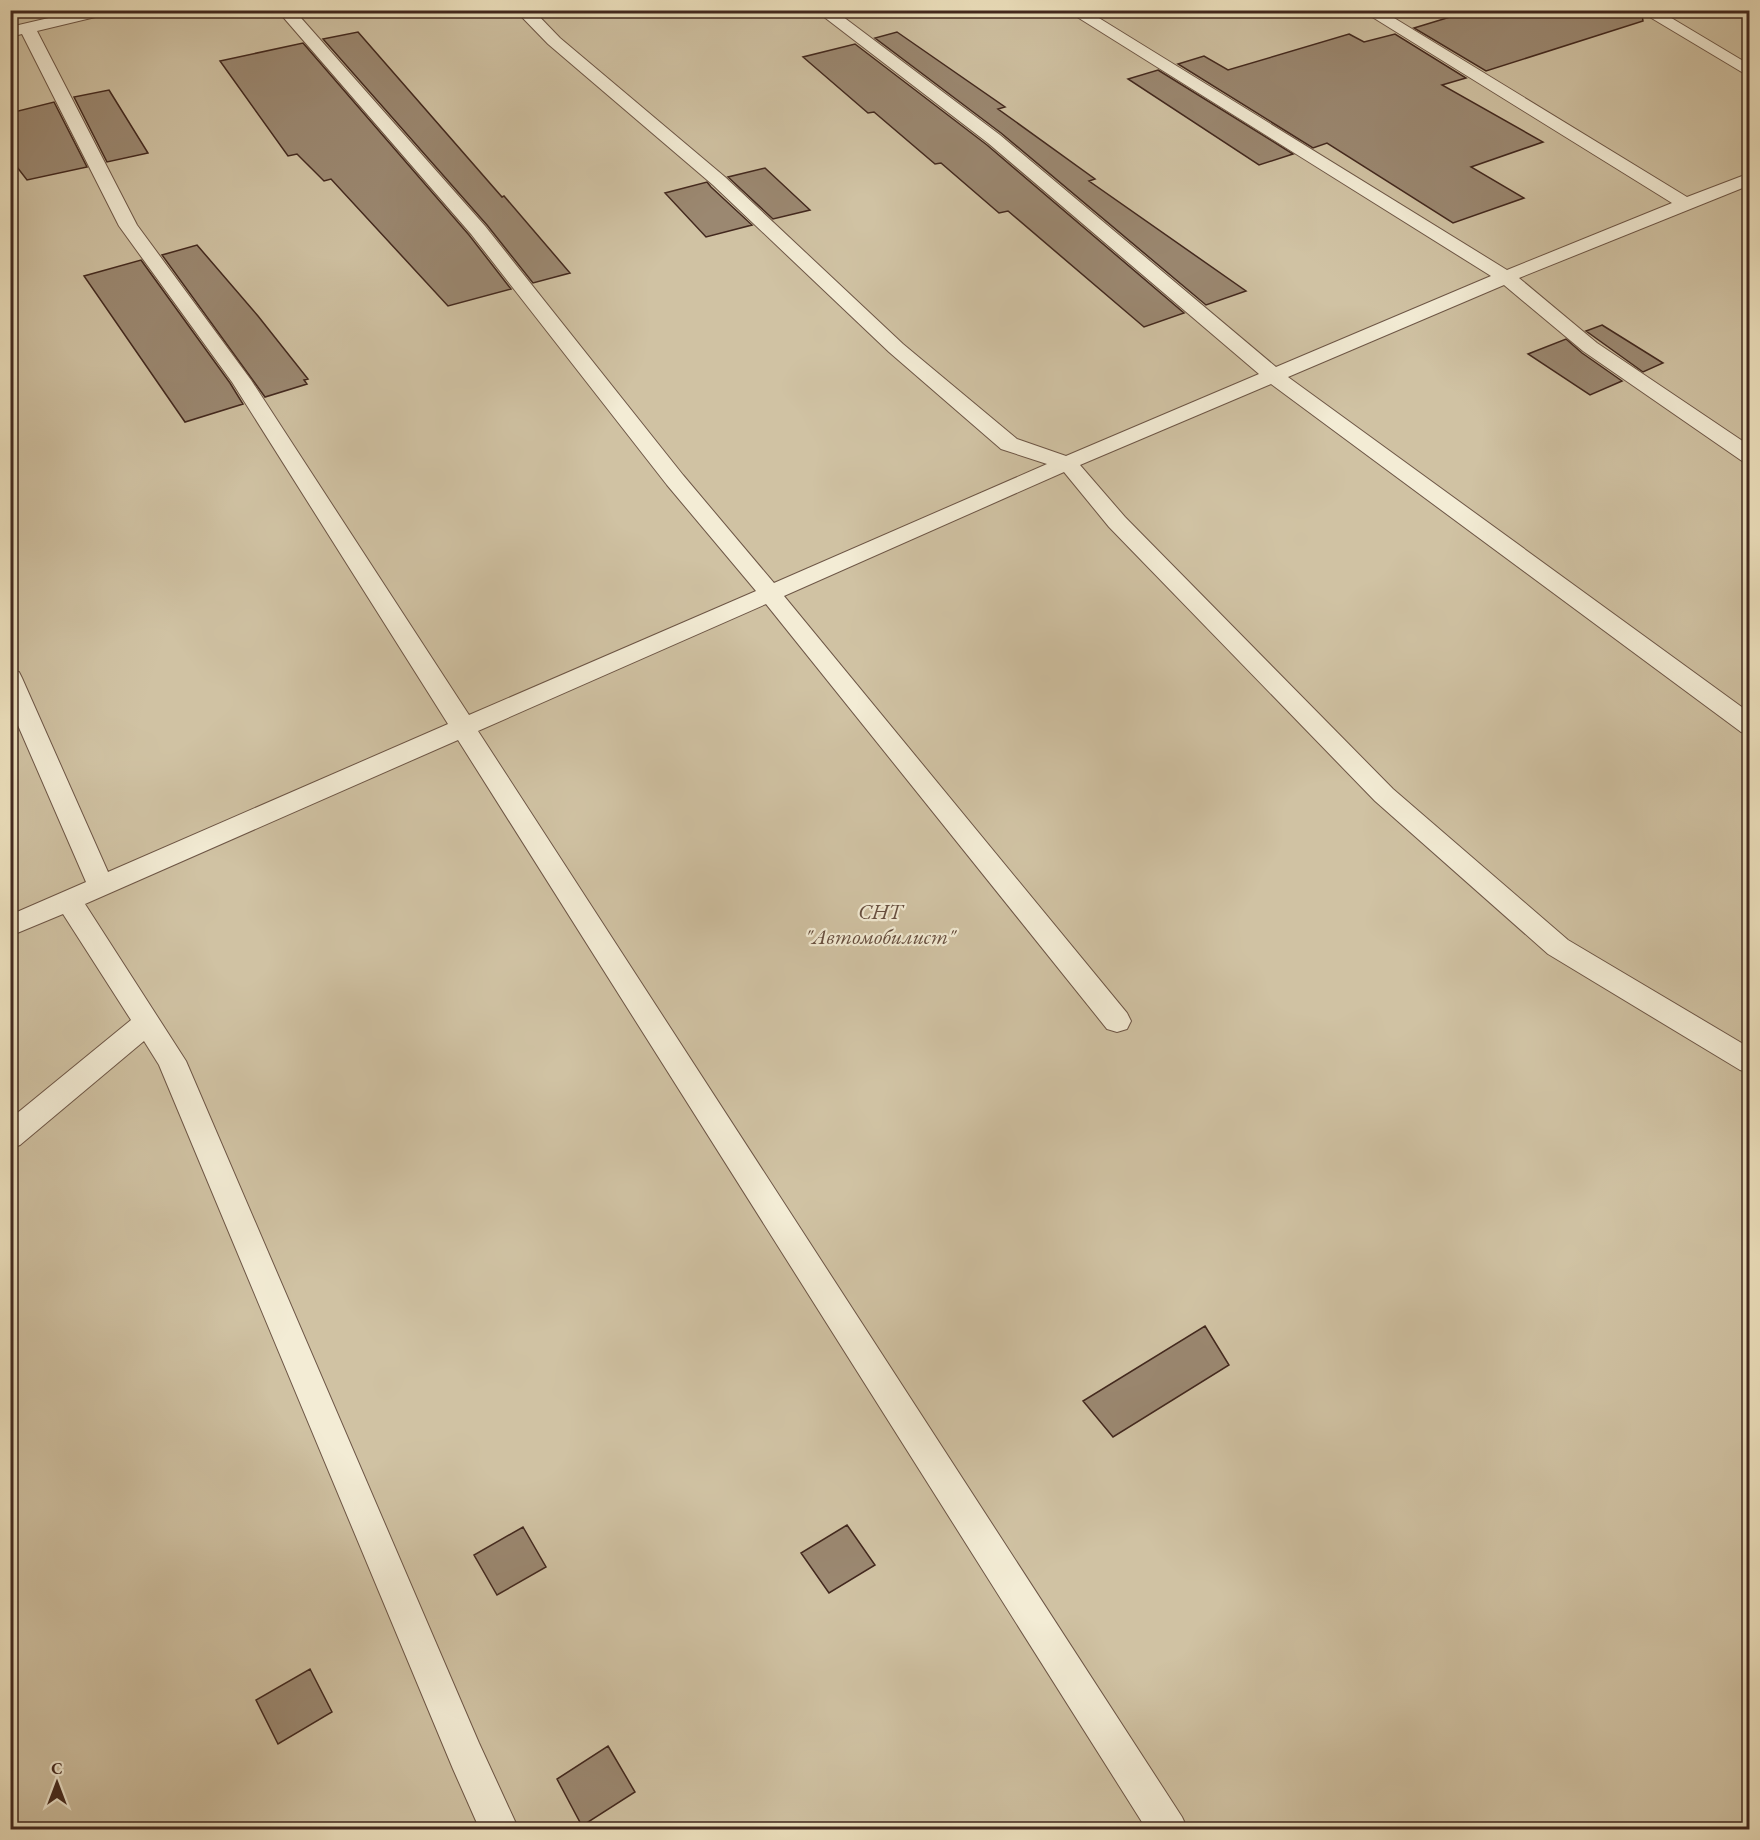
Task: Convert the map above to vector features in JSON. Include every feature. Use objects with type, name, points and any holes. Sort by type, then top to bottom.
[{"type":"lane","points":[[106,10],[19,30],[128,226],[241,380],[1169,1830]]},
{"type":"lane","points":[[285,10],[478,230],[668,471],[770,593],[1117,1021]]},
{"type":"lane","points":[[523,10],[554,41],[719,180],[896,348],[1008,444],[1067,463],[1117,522],[1384,795],[1558,947],[1749,1062]]},
{"type":"lane","points":[[823,10],[994,139],[1274,376],[1749,726]]},
{"type":"lane","points":[[1074,10],[1506,277],[1590,347],[1749,456]]},
{"type":"lane","points":[[1369,10],[1686,204]]},
{"type":"lane","points":[[1646,10],[1749,72]]},
{"type":"lane","points":[[10,926],[1067,463],[1506,277],[1749,178]]},
{"type":"lane","points":[[10,678],[100,887]]},
{"type":"lane","points":[[69,901],[172,1061],[500,1830]]},
{"type":"lane","points":[[10,1137],[147,1022]]},
{"type":"green space","name":"СНТ \"Автомобилист\"","points":[[42,10],[1749,11],[1749,1829],[11,1829],[10,18]]},
{"type":"building","points":[[1473,10],[1636,10],[1642,15],[1643,21],[1486,71],[1414,28]]},
{"type":"building","points":[[358,32],[570,273],[533,283],[487,225],[323,39]]},
{"type":"building","points":[[897,32],[1005,107],[998,109],[1095,179],[1089,181],[1246,291],[1206,305],[1001,133],[875,38]]},
{"type":"building","points":[[1349,34],[1364,42],[1395,34],[1466,78],[1442,85],[1543,142],[1471,167],[1524,198],[1453,223],[1327,143],[1313,148],[1178,64],[1204,56],[1228,70]]},
{"type":"building","points":[[303,43],[469,235],[511,289],[448,306],[331,179],[324,181],[297,154],[288,156],[220,61]]},
{"type":"building","points":[[855,44],[987,145],[1184,313],[1144,327],[1008,211],[999,213],[941,163],[935,164],[874,112],[868,113],[803,57]]},
{"type":"building","points":[[1158,70],[1293,154],[1259,165],[1128,79]]},
{"type":"building","points":[[109,90],[148,153],[107,162],[74,97]]},
{"type":"building","points":[[54,102],[87,167],[27,180],[10,158],[10,113]]},
{"type":"building","points":[[765,168],[810,210],[773,219],[728,177]]},
{"type":"building","points":[[707,182],[752,225],[706,237],[665,193]]},
{"type":"building","points":[[197,245],[308,379],[304,380],[307,384],[265,397],[162,255]]},
{"type":"building","points":[[141,260],[243,404],[185,422],[84,276]]},
{"type":"building","points":[[1602,325],[1663,363],[1643,372],[1586,331]]},
{"type":"building","points":[[1566,339],[1622,381],[1590,395],[1528,354]]},
{"type":"building","points":[[1205,1326],[1229,1365],[1113,1437],[1083,1401]]},
{"type":"building","points":[[847,1525],[875,1565],[829,1593],[801,1553]]},
{"type":"building","points":[[523,1527],[546,1567],[497,1595],[474,1555]]},
{"type":"building","points":[[310,1669],[332,1712],[278,1744],[256,1700]]},
{"type":"building","points":[[608,1746],[635,1792],[582,1826],[557,1779]]}]
